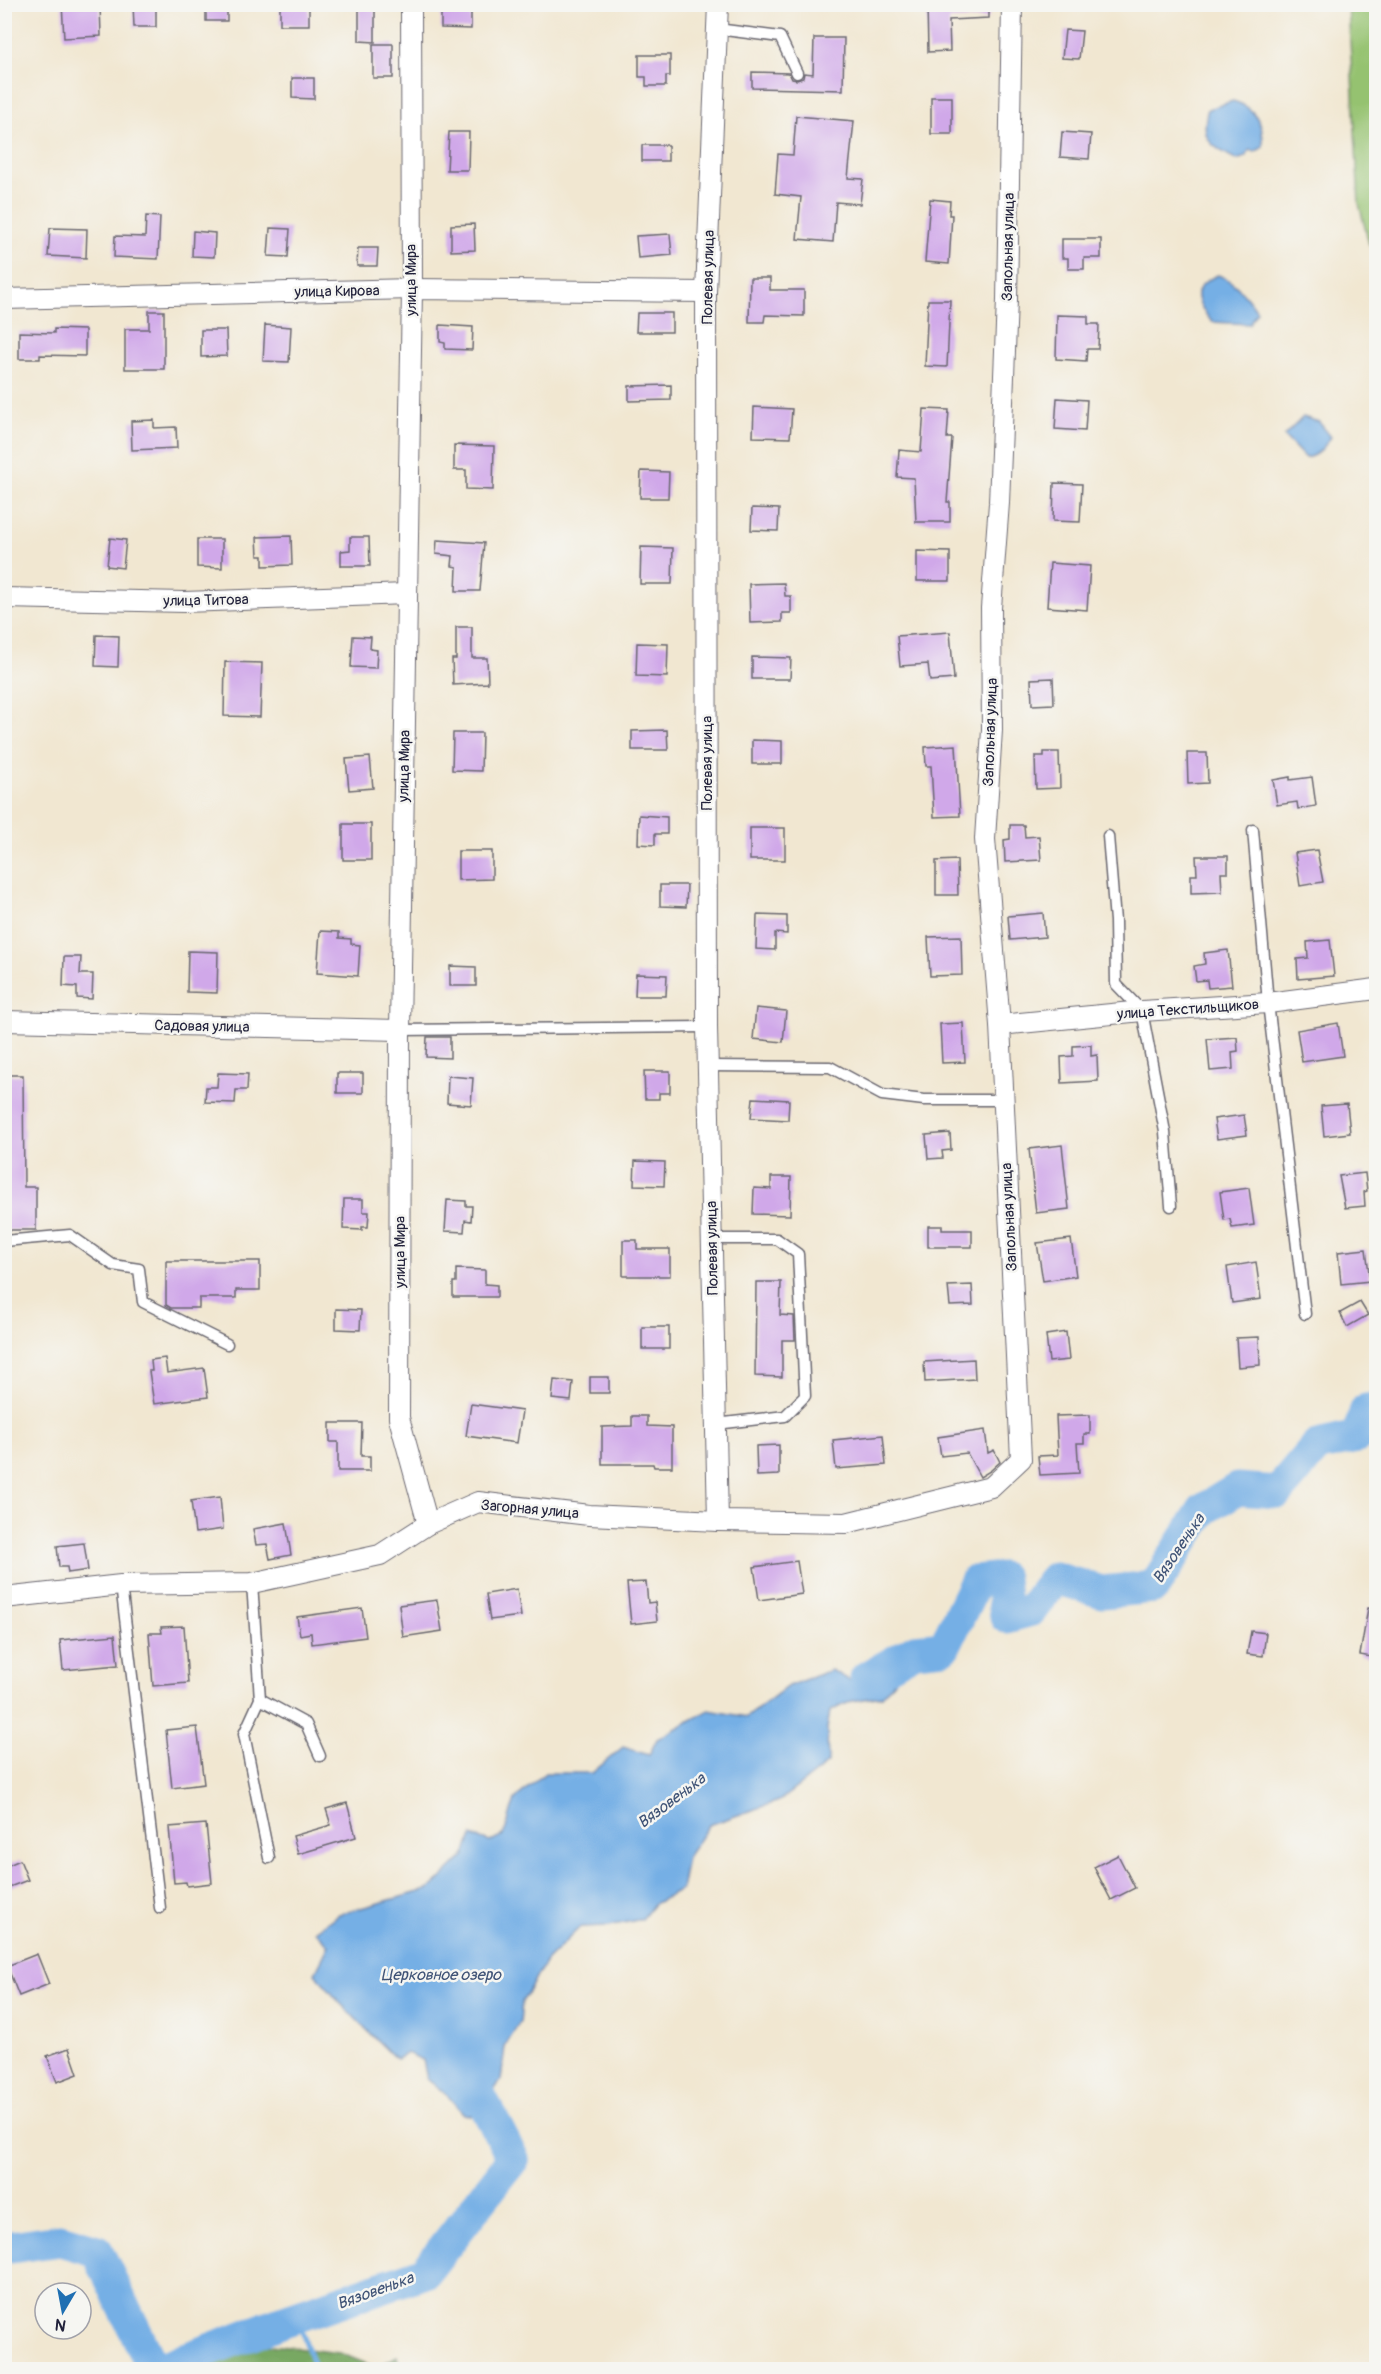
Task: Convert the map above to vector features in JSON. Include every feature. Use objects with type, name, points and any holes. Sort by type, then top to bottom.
[{"type":"street","name":"улица Мира","points":[[411,4],[412,289],[400,1030],[399,1418],[428,1524]]},
{"type":"street","name":"Полевая улица","points":[[718,4],[706,292],[708,1066],[718,1521]]},
{"type":"street","name":"Запольная улица","points":[[1012,4],[1007,300],[999,503],[991,608],[992,730],[985,839],[1000,1024],[1021,1459]]},
{"type":"street","name":"улица Кирова","points":[[4,299],[412,289],[706,292]]},
{"type":"street","name":"улица Титова","points":[[4,598],[183,602],[407,594]]},
{"type":"street","name":"улица Текстильщиков","points":[[1000,1024],[1142,1011],[1268,1003],[1377,989]]},
{"type":"street","name":"Садовая улица","points":[[4,1022],[400,1030]]},
{"type":"street","name":"Загорная улица","points":[[4,1598],[121,1585],[252,1583],[380,1555],[428,1524],[478,1502],[589,1515],[718,1521],[846,1523],[991,1487],[1021,1459]]},
{"type":"lane","points":[[717,29],[780,37],[797,73]]},
{"type":"lane","points":[[1253,830],[1268,1003],[1305,1314]]},
{"type":"lane","points":[[1108,836],[1116,984],[1142,1011],[1165,1132],[1171,1206]]},
{"type":"lane","points":[[400,1030],[708,1027]]},
{"type":"lane","points":[[708,1066],[830,1068],[882,1095],[924,1100],[1003,1100]]},
{"type":"lane","points":[[4,1241],[70,1235],[113,1265],[139,1269],[142,1302],[227,1344]]},
{"type":"lane","points":[[712,1239],[777,1239],[798,1254],[805,1396],[785,1416],[716,1424]]},
{"type":"lane","points":[[252,1583],[260,1699],[244,1734],[269,1858]]},
{"type":"lane","points":[[121,1585],[160,1908]]},
{"type":"lane","points":[[260,1699],[306,1724],[320,1756]]},
{"type":"green space","points":[[1348,5],[1376,5],[1376,254],[1369,244],[1359,204]]},
{"type":"green space","points":[[210,2338],[340,2353],[377,2368],[397,2356],[400,2369],[146,2369],[143,2362]]},
{"type":"water","points":[[1233,101],[1247,107],[1257,118],[1263,139],[1263,147],[1255,152],[1250,150],[1245,157],[1237,160],[1214,146],[1205,128],[1208,109]]},
{"type":"water","points":[[1218,275],[1230,281],[1240,290],[1257,311],[1249,324],[1212,322],[1202,307],[1198,295],[1202,284]]},
{"type":"water","points":[[1303,417],[1319,422],[1331,437],[1317,453],[1305,458],[1284,436]]},
{"type":"water","name":"Церковное озеро","points":[[902,1650],[909,1663],[882,1696],[852,1701],[830,1711],[827,1729],[828,1763],[779,1801],[709,1825],[687,1857],[681,1890],[654,1904],[642,1919],[609,1926],[580,1927],[546,1961],[522,2002],[520,2022],[505,2046],[501,2081],[474,2116],[464,2114],[445,2093],[427,2079],[423,2060],[407,2053],[396,2059],[338,2001],[315,1973],[329,1945],[315,1931],[339,1914],[430,1889],[465,1855],[472,1836],[490,1842],[504,1835],[515,1799],[545,1773],[592,1773],[623,1747],[649,1755],[657,1739],[709,1710],[747,1717],[788,1686],[831,1670],[849,1680]]},
{"type":"building","points":[[62,4],[100,4],[101,36],[64,38]]},
{"type":"building","points":[[133,4],[156,4],[156,27],[134,27]]},
{"type":"building","points":[[206,4],[227,4],[227,21],[206,21]]},
{"type":"building","points":[[280,4],[309,4],[309,25],[280,25]]},
{"type":"building","points":[[359,4],[375,4],[375,42],[359,41]]},
{"type":"building","points":[[441,4],[471,4],[471,29],[441,28]]},
{"type":"building","points":[[927,4],[989,4],[989,18],[949,20],[950,51],[928,52]]},
{"type":"building","points":[[1065,30],[1082,31],[1079,59],[1062,58]]},
{"type":"building","points":[[814,38],[844,38],[843,90],[752,88],[752,72],[789,73],[792,79],[797,80],[803,78],[804,73],[813,74]]},
{"type":"building","points":[[373,44],[393,44],[393,78],[373,78]]},
{"type":"building","points":[[639,55],[670,55],[670,76],[666,76],[666,86],[646,86],[646,77],[639,77]]},
{"type":"building","points":[[292,78],[314,78],[314,99],[292,98]]},
{"type":"building","points":[[931,97],[952,97],[952,134],[931,134]]},
{"type":"building","points":[[796,116],[854,121],[848,178],[863,179],[860,204],[836,202],[833,242],[797,239],[801,197],[775,194],[778,154],[793,155]]},
{"type":"building","points":[[449,132],[469,132],[468,170],[447,170]]},
{"type":"building","points":[[1062,132],[1091,134],[1089,159],[1060,157]]},
{"type":"building","points":[[642,145],[668,145],[668,161],[642,161]]},
{"type":"building","points":[[930,199],[950,201],[949,215],[952,215],[949,264],[925,262]]},
{"type":"building","points":[[146,216],[160,217],[158,259],[114,257],[115,236],[145,237]]},
{"type":"building","points":[[474,224],[475,250],[451,251],[451,225]]},
{"type":"building","points":[[50,228],[87,229],[86,258],[48,256]]},
{"type":"building","points":[[270,228],[290,229],[288,257],[268,256]]},
{"type":"building","points":[[193,231],[215,233],[214,257],[192,256]]},
{"type":"building","points":[[670,234],[672,255],[638,258],[636,236]]},
{"type":"building","points":[[1062,239],[1101,239],[1101,258],[1084,258],[1084,269],[1068,269],[1068,258],[1062,258]]},
{"type":"building","points":[[358,248],[378,248],[377,266],[357,266]]},
{"type":"building","points":[[750,278],[770,278],[770,290],[804,290],[804,316],[765,315],[764,322],[749,322]]},
{"type":"building","points":[[928,300],[950,300],[947,367],[925,366]]},
{"type":"building","points":[[149,311],[164,311],[164,369],[125,369],[125,329],[149,329]]},
{"type":"building","points":[[637,313],[672,313],[672,332],[636,332]]},
{"type":"building","points":[[1057,315],[1088,316],[1088,324],[1099,324],[1098,349],[1087,349],[1086,361],[1056,359]]},
{"type":"building","points":[[265,325],[291,327],[289,362],[263,361]]},
{"type":"building","points":[[440,325],[473,327],[472,350],[445,349],[445,343],[440,342]]},
{"type":"building","points":[[54,329],[85,330],[85,356],[40,355],[40,359],[19,359],[19,332],[54,333]]},
{"type":"building","points":[[201,330],[226,330],[227,356],[201,357]]},
{"type":"building","points":[[671,385],[671,400],[629,401],[629,386]]},
{"type":"building","points":[[1057,398],[1087,400],[1085,431],[1055,429]]},
{"type":"building","points":[[754,407],[792,409],[790,438],[753,437]]},
{"type":"building","points":[[924,409],[949,410],[947,438],[952,438],[947,502],[950,502],[950,522],[916,522],[914,478],[897,477],[899,450],[921,452]]},
{"type":"building","points":[[154,420],[154,428],[176,427],[177,448],[132,450],[131,421]]},
{"type":"building","points":[[454,445],[494,446],[493,490],[466,489],[466,470],[454,470]]},
{"type":"building","points":[[641,471],[669,472],[668,498],[640,498]]},
{"type":"building","points":[[1054,483],[1082,484],[1080,522],[1053,521]]},
{"type":"building","points":[[752,508],[779,509],[778,531],[751,530]]},
{"type":"building","points":[[291,536],[292,565],[263,566],[263,556],[258,556],[257,537]]},
{"type":"building","points":[[350,537],[369,537],[370,566],[341,566],[341,551],[350,550]]},
{"type":"building","points":[[110,538],[126,540],[123,568],[107,566]]},
{"type":"building","points":[[197,539],[222,539],[222,568],[197,567]]},
{"type":"building","points":[[437,540],[484,543],[480,591],[456,591],[457,567],[452,566],[453,556],[436,554]]},
{"type":"building","points":[[641,547],[673,548],[672,584],[640,584]]},
{"type":"building","points":[[917,551],[950,552],[950,581],[917,581]]},
{"type":"building","points":[[1050,563],[1090,566],[1087,610],[1047,607]]},
{"type":"building","points":[[784,583],[785,596],[791,596],[791,613],[782,613],[782,622],[750,623],[749,584]]},
{"type":"building","points":[[456,627],[472,627],[472,658],[487,658],[488,683],[453,685],[452,659],[456,659]]},
{"type":"building","points":[[950,632],[954,679],[930,681],[928,664],[900,666],[897,636]]},
{"type":"building","points":[[96,635],[119,636],[118,667],[95,666]]},
{"type":"building","points":[[353,636],[371,637],[370,649],[377,650],[376,668],[351,667]]},
{"type":"building","points":[[637,643],[668,644],[667,677],[636,676]]},
{"type":"building","points":[[752,657],[791,658],[790,679],[752,679]]},
{"type":"building","points":[[225,662],[262,663],[260,717],[224,716]]},
{"type":"building","points":[[1053,678],[1054,704],[1032,705],[1031,679]]},
{"type":"building","points":[[667,730],[668,750],[632,750],[632,731]]},
{"type":"building","points":[[453,733],[482,733],[481,771],[452,770]]},
{"type":"building","points":[[752,740],[782,741],[782,764],[752,764]]},
{"type":"building","points":[[956,745],[960,816],[934,817],[931,766],[926,766],[925,747]]},
{"type":"building","points":[[1044,752],[1059,752],[1060,788],[1036,789],[1035,756],[1044,756]]},
{"type":"building","points":[[1187,753],[1207,753],[1208,783],[1188,784]]},
{"type":"building","points":[[370,757],[373,788],[349,790],[346,759]]},
{"type":"building","points":[[1290,777],[1290,780],[1312,777],[1316,806],[1298,809],[1297,802],[1277,805],[1273,780]]},
{"type":"building","points":[[639,815],[667,817],[667,834],[655,834],[655,845],[638,844]]},
{"type":"building","points":[[343,824],[371,824],[371,860],[343,860]]},
{"type":"building","points":[[1010,825],[1024,825],[1025,837],[1039,836],[1041,860],[1005,862],[1004,840],[1010,839]]},
{"type":"building","points":[[750,828],[785,828],[785,860],[750,860]]},
{"type":"building","points":[[1317,850],[1323,882],[1300,886],[1295,853]]},
{"type":"building","points":[[458,851],[492,851],[492,879],[458,880]]},
{"type":"building","points":[[1196,856],[1228,856],[1228,873],[1221,873],[1222,892],[1191,893],[1191,875],[1197,875]]},
{"type":"building","points":[[957,860],[958,895],[936,895],[936,861]]},
{"type":"building","points":[[660,885],[687,885],[686,907],[660,906]]},
{"type":"building","points":[[1043,913],[1045,937],[1010,940],[1008,916]]},
{"type":"building","points":[[757,915],[787,916],[787,934],[775,933],[775,950],[756,949]]},
{"type":"building","points":[[320,931],[339,932],[339,938],[351,939],[351,944],[360,945],[358,976],[317,973]]},
{"type":"building","points":[[961,936],[962,975],[930,976],[928,937]]},
{"type":"building","points":[[1330,940],[1334,976],[1298,979],[1297,959],[1308,958],[1307,942]]},
{"type":"building","points":[[1228,950],[1232,986],[1208,988],[1207,980],[1196,981],[1194,966],[1205,964],[1204,953]]},
{"type":"building","points":[[188,951],[218,952],[217,993],[187,992]]},
{"type":"building","points":[[64,957],[81,957],[80,974],[93,974],[92,999],[77,998],[77,987],[63,986]]},
{"type":"building","points":[[450,966],[476,967],[476,986],[450,986]]},
{"type":"building","points":[[636,974],[667,975],[666,996],[635,996]]},
{"type":"building","points":[[756,1008],[786,1011],[783,1042],[753,1039]]},
{"type":"building","points":[[963,1023],[965,1062],[942,1063],[940,1024]]},
{"type":"building","points":[[1338,1023],[1343,1056],[1302,1062],[1297,1030]]},
{"type":"building","points":[[427,1037],[450,1037],[450,1058],[426,1057]]},
{"type":"building","points":[[1237,1037],[1238,1051],[1232,1052],[1233,1069],[1210,1071],[1207,1039]]},
{"type":"building","points":[[1091,1045],[1091,1056],[1097,1055],[1098,1081],[1062,1083],[1061,1057],[1073,1056],[1073,1046]]},
{"type":"building","points":[[644,1071],[670,1071],[670,1093],[659,1093],[659,1099],[645,1099]]},
{"type":"building","points":[[218,1073],[248,1074],[247,1090],[236,1090],[235,1103],[205,1102],[206,1087],[217,1087]]},
{"type":"building","points":[[337,1073],[363,1073],[363,1093],[337,1093]]},
{"type":"building","points":[[4,1075],[23,1075],[24,1187],[36,1187],[36,1230],[4,1230]]},
{"type":"building","points":[[448,1076],[473,1078],[471,1105],[447,1103]]},
{"type":"building","points":[[753,1098],[789,1100],[788,1120],[751,1118]]},
{"type":"building","points":[[1347,1104],[1350,1133],[1324,1136],[1321,1106]]},
{"type":"building","points":[[1244,1115],[1247,1135],[1217,1139],[1214,1119]]},
{"type":"building","points":[[950,1133],[951,1150],[942,1151],[943,1158],[928,1159],[926,1135]]},
{"type":"building","points":[[1062,1145],[1069,1209],[1036,1213],[1029,1149]]},
{"type":"building","points":[[635,1161],[665,1162],[664,1186],[634,1185]]},
{"type":"building","points":[[1365,1173],[1367,1191],[1364,1192],[1365,1206],[1345,1208],[1339,1176]]},
{"type":"building","points":[[771,1177],[791,1177],[790,1215],[753,1214],[754,1188],[771,1189]]},
{"type":"building","points":[[1249,1188],[1254,1225],[1232,1228],[1230,1219],[1224,1220],[1220,1192]]},
{"type":"building","points":[[344,1199],[363,1199],[363,1212],[369,1212],[368,1227],[362,1227],[362,1230],[343,1229]]},
{"type":"building","points":[[447,1200],[466,1201],[466,1206],[472,1206],[471,1221],[465,1220],[464,1232],[445,1231]]},
{"type":"building","points":[[928,1226],[942,1226],[942,1230],[972,1230],[972,1247],[928,1247]]},
{"type":"building","points":[[1071,1239],[1076,1276],[1043,1281],[1037,1243]]},
{"type":"building","points":[[623,1240],[637,1240],[637,1249],[670,1249],[670,1276],[623,1276]]},
{"type":"building","points":[[1366,1249],[1370,1281],[1341,1284],[1338,1252]]},
{"type":"building","points":[[166,1261],[260,1261],[260,1290],[236,1290],[236,1298],[199,1298],[199,1308],[171,1308],[166,1305]]},
{"type":"building","points":[[1256,1262],[1261,1299],[1232,1303],[1227,1267]]},
{"type":"building","points":[[456,1269],[485,1270],[485,1284],[497,1285],[497,1297],[453,1297]]},
{"type":"building","points":[[756,1282],[781,1282],[780,1315],[794,1316],[795,1340],[782,1340],[782,1377],[755,1376]]},
{"type":"building","points":[[972,1285],[973,1305],[950,1306],[948,1286]]},
{"type":"building","points":[[1360,1302],[1368,1315],[1347,1327],[1340,1313]]},
{"type":"building","points":[[336,1309],[361,1310],[360,1330],[336,1329]]},
{"type":"building","points":[[642,1327],[669,1327],[669,1349],[642,1349]]},
{"type":"building","points":[[1066,1332],[1069,1360],[1049,1362],[1046,1335]]},
{"type":"building","points":[[1259,1337],[1260,1365],[1238,1367],[1236,1338]]},
{"type":"building","points":[[165,1358],[167,1373],[204,1368],[208,1397],[154,1404],[149,1371],[152,1371],[151,1360]]},
{"type":"building","points":[[974,1359],[975,1379],[925,1382],[924,1362]]},
{"type":"building","points":[[590,1377],[609,1377],[609,1393],[590,1393]]},
{"type":"building","points":[[554,1380],[573,1382],[571,1401],[552,1399]]},
{"type":"building","points":[[471,1404],[522,1411],[517,1443],[466,1436]]},
{"type":"building","points":[[1090,1415],[1090,1434],[1084,1434],[1084,1443],[1077,1443],[1079,1473],[1040,1475],[1038,1456],[1058,1455],[1056,1416]]},
{"type":"building","points":[[632,1416],[647,1416],[647,1426],[672,1427],[672,1467],[654,1467],[653,1464],[602,1464],[602,1427],[632,1426]]},
{"type":"building","points":[[330,1423],[362,1423],[361,1456],[370,1456],[370,1471],[338,1471],[338,1442],[330,1442]]},
{"type":"building","points":[[985,1430],[988,1453],[994,1450],[1000,1462],[980,1477],[967,1453],[941,1456],[938,1437]]},
{"type":"building","points":[[883,1435],[886,1465],[836,1469],[833,1440]]},
{"type":"building","points":[[779,1445],[779,1475],[757,1476],[756,1446]]},
{"type":"building","points":[[220,1497],[223,1529],[195,1533],[191,1501]]},
{"type":"building","points":[[286,1523],[291,1555],[270,1559],[267,1544],[256,1545],[253,1529]]},
{"type":"building","points":[[84,1543],[88,1570],[68,1573],[67,1567],[59,1567],[57,1546]]},
{"type":"building","points":[[797,1561],[802,1594],[759,1600],[754,1567]]},
{"type":"building","points":[[646,1582],[648,1603],[655,1602],[657,1621],[631,1624],[627,1583]]},
{"type":"building","points":[[517,1589],[521,1616],[490,1620],[486,1594]]},
{"type":"building","points":[[437,1600],[442,1631],[403,1637],[399,1605]]},
{"type":"building","points":[[362,1608],[366,1637],[312,1644],[311,1633],[300,1635],[297,1617]]},
{"type":"building","points":[[1368,1608],[1377,1609],[1377,1658],[1360,1655]]},
{"type":"building","points":[[184,1626],[188,1683],[153,1686],[149,1633],[162,1633],[161,1627]]},
{"type":"building","points":[[1251,1631],[1266,1633],[1263,1656],[1247,1654]]},
{"type":"building","points":[[115,1635],[118,1665],[63,1670],[60,1640]]},
{"type":"building","points":[[197,1727],[204,1784],[172,1788],[166,1730]]},
{"type":"building","points":[[347,1803],[356,1837],[298,1854],[293,1836],[331,1825],[326,1809]]},
{"type":"building","points":[[206,1824],[212,1883],[187,1886],[186,1882],[174,1883],[169,1827]]},
{"type":"building","points":[[1118,1855],[1135,1888],[1111,1900],[1094,1867]]},
{"type":"building","points":[[20,1860],[28,1880],[4,1889],[4,1867]]},
{"type":"building","points":[[37,1954],[49,1984],[19,1996],[7,1966]]},
{"type":"building","points":[[69,2048],[78,2074],[57,2082],[47,2056]]},
{"type":"waterway","name":"Вязовенька","points":[[866,1678],[915,1650],[944,1647],[976,1581],[1002,1578],[1006,1617],[1031,1610],[1055,1578],[1102,1592],[1154,1587],[1203,1510],[1237,1489],[1278,1492],[1317,1446],[1357,1437],[1366,1410],[1376,1409]]},
{"type":"waterway","name":"Вязовенька","points":[[157,2370],[281,2322],[425,2272],[513,2159],[463,2063]]},
{"type":"waterway","name":"Вязовенька","points":[[4,2248],[60,2240],[97,2251],[154,2370]]},
{"type":"waterway","points":[[297,2316],[315,2370]]}]
